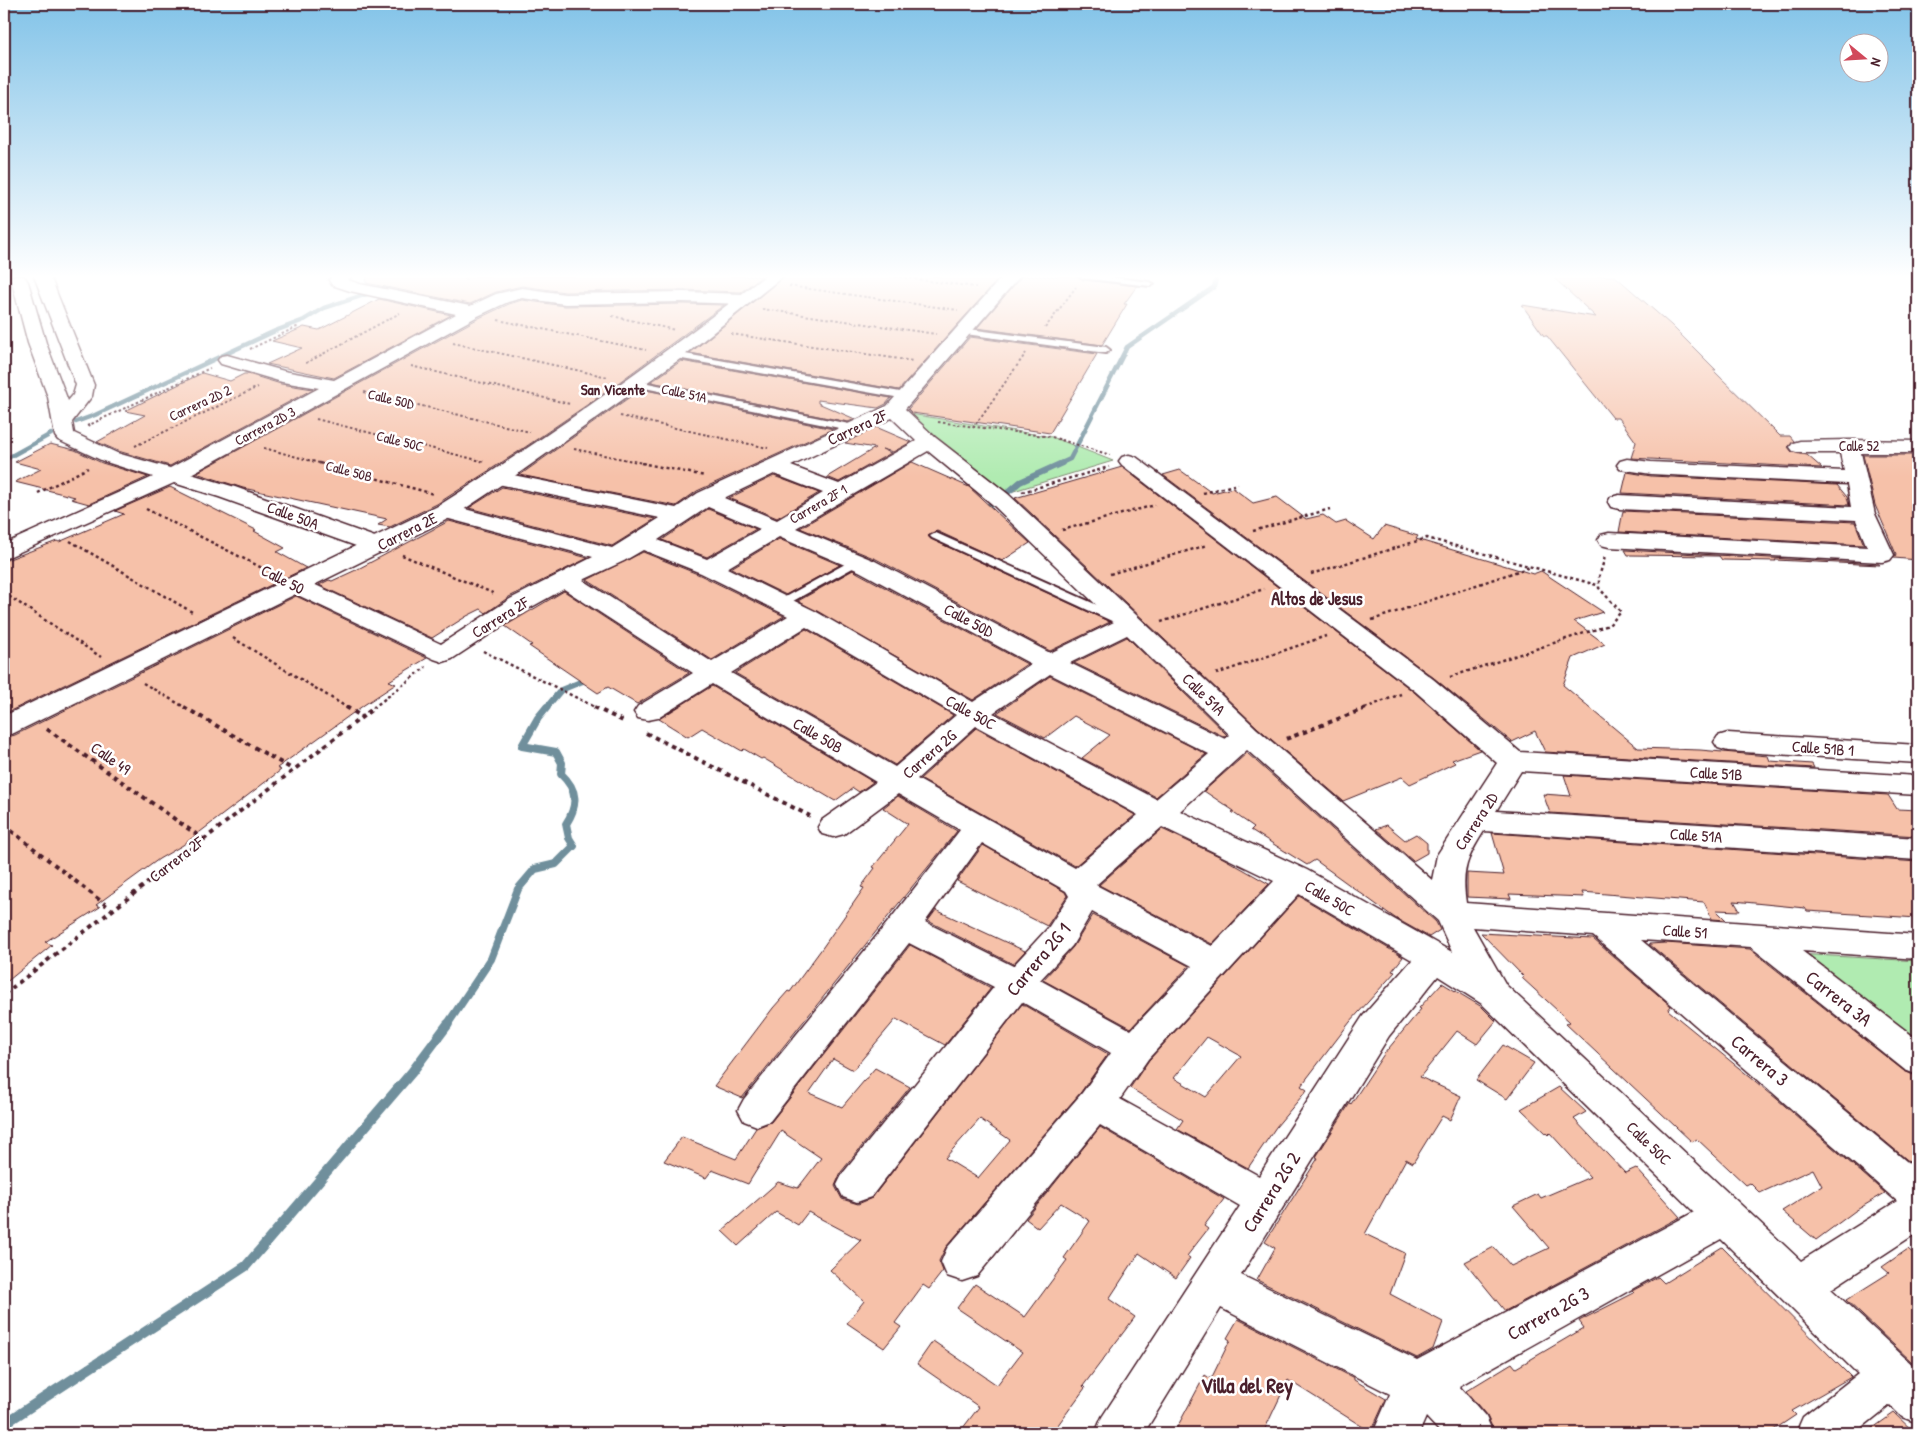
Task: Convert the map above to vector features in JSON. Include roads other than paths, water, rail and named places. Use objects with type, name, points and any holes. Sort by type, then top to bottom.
[{"type":"street","points":[[37,343],[58,397],[64,429]]},
{"type":"street","points":[[64,429],[82,396],[85,385],[68,343]]},
{"type":"street","name":"Carrera 2D 3","points":[[4,552],[172,476],[419,343]]},
{"type":"street","name":"Carrera 2E","points":[[4,727],[378,546],[453,506],[505,473],[689,343]]},
{"type":"street","name":"Carrera 2F","points":[[443,654],[519,604],[565,579],[616,556],[706,498],[900,407],[932,364],[951,343]]},
{"type":"street","points":[[227,360],[282,376],[339,386]]},
{"type":"street","name":"Calle 51A","points":[[900,407],[929,442],[1000,499],[1131,624],[1237,744],[1451,914],[1464,944],[1494,994]]},
{"type":"street","name":"Calle 50A","points":[[64,429],[110,457],[227,492],[378,546]]},
{"type":"street","name":"Carrera 2F 1","points":[[708,568],[929,442]]},
{"type":"street","points":[[1610,540],[1882,555],[1864,514],[1849,446]]},
{"type":"street","name":"Calle 52","points":[[1800,447],[1918,446]]},
{"type":"street","points":[[1129,461],[1424,685],[1513,761]]},
{"type":"street","points":[[773,466],[839,492]]},
{"type":"street","points":[[1627,466],[1857,478]]},
{"type":"street","points":[[505,473],[677,515]]},
{"type":"street","name":"Calle 50D","points":[[706,498],[856,562],[1049,663],[1237,744]]},
{"type":"street","points":[[1619,502],[1864,514]]},
{"type":"street","points":[[453,506],[616,556]]},
{"type":"street","name":"Calle 50C","points":[[641,541],[708,568],[806,616],[974,714],[1159,813],[1296,878],[1434,957],[1494,994],[1905,1388]]},
{"type":"street","name":"Calle 50B","points":[[565,579],[713,674],[978,827],[1081,889],[1215,964]]},
{"type":"street","name":"Calle 50","points":[[296,585],[443,654]]},
{"type":"street","points":[[640,722],[806,616]]},
{"type":"street","name":"Carrera 2G","points":[[833,827],[897,781],[974,714],[1049,663],[1131,624]]},
{"type":"street","name":"Calle 51B 1","points":[[1728,742],[1918,754]]},
{"type":"street","name":"Carrera 2G 1","points":[[857,1185],[1016,983],[1060,937],[1081,889],[1159,813],[1237,744]]},
{"type":"street","name":"Calle 51B","points":[[1513,761],[1918,785]]},
{"type":"street","name":"Carrera 2D","points":[[1451,914],[1447,885],[1453,855],[1513,761]]},
{"type":"street","name":"Calle 51A","points":[[1475,820],[1918,849]]},
{"type":"street","points":[[757,1110],[904,926],[978,827]]},
{"type":"street","points":[[962,1262],[1095,1104],[1135,1049],[1296,878]]},
{"type":"street","name":"Calle 51","points":[[1451,914],[1918,947]]},
{"type":"street","points":[[904,926],[1016,983],[1135,1049]]},
{"type":"street","name":"Carrera 3","points":[[1603,926],[1918,1195]]},
{"type":"street","name":"Carrera 3A","points":[[1759,936],[1918,1060]]},
{"type":"street","name":"Carrera 2G 2","points":[[1118,1433],[1376,1026],[1434,957]]},
{"type":"street","points":[[1095,1104],[1266,1200]]},
{"type":"street","points":[[1799,1286],[1918,1210]]},
{"type":"street","name":"Carrera 2G 3","points":[[1418,1384],[1725,1216]]},
{"type":"street","points":[[1214,1283],[1418,1384],[1445,1403],[1470,1433]]},
{"type":"street","points":[[1396,1433],[1418,1384]]},
{"type":"street","points":[[1819,1433],[1905,1388]]},
{"type":"lane","points":[[1042,343],[1106,350]]},
{"type":"lane","points":[[674,355],[900,407]]},
{"type":"lane","name":"Calle 51A","points":[[633,383],[854,428]]},
{"type":"lane","points":[[936,536],[1131,624]]},
{"type":"lane","points":[[780,604],[856,562]]},
{"type":"waterway","points":[[76,422],[95,415],[249,343]]},
{"type":"waterway","points":[[1059,464],[1070,459],[1127,347],[1133,343]]},
{"type":"waterway","points":[[4,460],[51,434]]},
{"type":"waterway","points":[[983,509],[1000,499],[1020,482],[1062,463]]},
{"type":"waterway","points":[[546,708],[561,690],[590,678]]},
{"type":"waterway","points":[[447,1025],[491,959],[518,889],[535,869],[556,864],[574,846],[569,838],[566,824],[573,810],[574,798],[571,786],[561,774],[562,763],[556,752],[522,746],[538,718],[547,707]]},
{"type":"waterway","points":[[4,1424],[246,1266],[412,1072],[448,1024]]},
{"type":"district","name":"San Vicente","points":[[613,390]]},
{"type":"district","name":"Altos de Jesus","points":[[1317,599]]},
{"type":"district","name":"Villa del Rey","points":[[1247,1386]]}]
